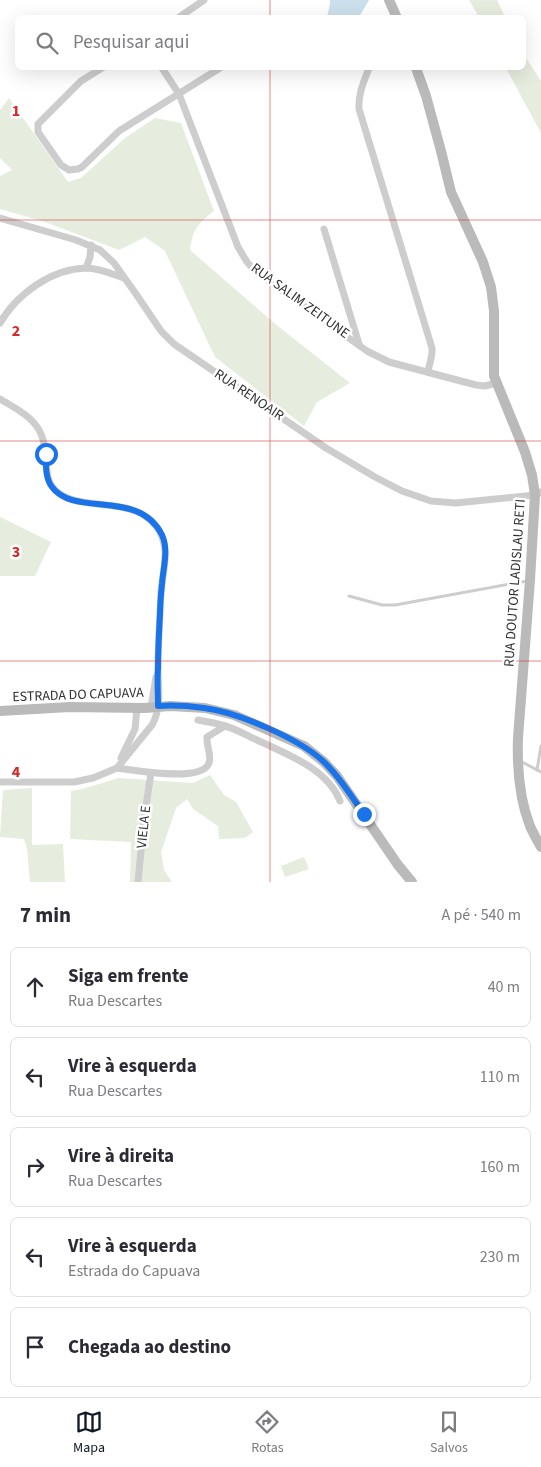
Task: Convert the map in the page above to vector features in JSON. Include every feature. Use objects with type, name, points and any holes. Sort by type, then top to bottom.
[{"type":"street","points":[[182,15],[204,0]]},
{"type":"street","points":[[389,0],[395,15]]},
{"type":"street","points":[[98,70],[81,80],[39,122],[37,127],[38,132],[61,164],[70,170],[78,169],[85,165],[114,135],[217,70]]},
{"type":"street","name":"RUA SALIM ZEITUNE","points":[[163,70],[179,94],[238,247],[247,262],[257,273],[367,351],[382,359],[476,385],[485,386],[496,383]]},
{"type":"street","points":[[368,70],[358,101],[359,108],[432,348],[433,355],[428,372]]},
{"type":"street","name":"RUA DOUTOR LADISLAU RETI","points":[[417,70],[451,192],[483,262],[491,287],[494,311],[494,368],[496,383],[525,452],[538,493],[517,760],[524,805],[530,826],[541,847]]},
{"type":"street","name":"RUA RENOAIR","points":[[0,218],[76,240],[100,250],[114,263],[161,331],[174,344],[326,448],[402,491],[430,501],[456,503],[538,493]]},
{"type":"street","points":[[324,229],[359,344]]},
{"type":"street","points":[[86,268],[90,257],[91,245]]},
{"type":"street","points":[[0,323],[13,305],[28,291],[42,281],[58,274],[86,268],[104,271],[124,278]]},
{"type":"street","points":[[0,399],[35,423],[43,438],[46,470],[51,486],[60,496],[133,509],[155,524],[162,537],[165,552],[158,670],[153,686],[155,719],[152,725],[117,768],[93,778],[74,782],[0,782]]},
{"type":"street","name":"ESTRADA DO CAPUAVA","points":[[0,711],[70,707],[137,708],[154,706],[205,708],[234,714],[304,746],[324,762],[337,776],[398,866],[412,882]]},
{"type":"street","points":[[117,768],[135,729],[137,708]]},
{"type":"street","points":[[198,720],[225,726],[305,763],[329,783],[340,801]]},
{"type":"street","points":[[117,768],[151,773],[192,774],[206,768],[210,762],[206,737],[225,726]]},
{"type":"street","name":"VIELA E","points":[[138,882],[144,819],[151,773]]},
{"type":"lane","points":[[349,596],[382,604],[395,605],[530,580]]},
{"type":"lane","points":[[517,760],[539,771],[541,746]]},
{"type":"shaded area","points":[[469,0],[497,0],[504,15],[478,15]]},
{"type":"shaded area","points":[[526,58],[541,81],[541,133],[507,70],[526,70]]},
{"type":"shaded area","points":[[9,98],[68,182],[81,178],[125,138],[155,118],[181,123],[214,211],[197,227],[190,250],[274,323],[350,383],[317,402],[304,426],[215,357],[165,251],[145,237],[119,250],[45,222],[0,209],[0,176],[12,170],[0,158],[0,110]]},
{"type":"shaded area","points":[[0,517],[51,542],[35,576],[0,576]]},
{"type":"shaded area","points":[[210,775],[224,795],[236,802],[253,832],[245,838],[219,839],[218,826],[193,809],[187,799],[176,808],[161,852],[164,870],[172,882],[130,882],[131,842],[70,839],[71,791],[119,778],[193,783]]},
{"type":"shaded area","points":[[32,788],[32,845],[63,844],[65,882],[30,882],[27,849],[24,839],[0,837],[3,790]]},
{"type":"shaded area","points":[[304,857],[309,869],[285,877],[281,866]]},
{"type":"water","points":[[330,0],[369,0],[360,15],[327,15]]},
{"type":"route","points":[[46,454],[46,470],[51,486],[60,496],[133,509],[155,524],[162,537],[165,552],[160,615],[158,706],[205,708],[234,714],[304,746],[324,762],[337,776],[364,814]]}]
